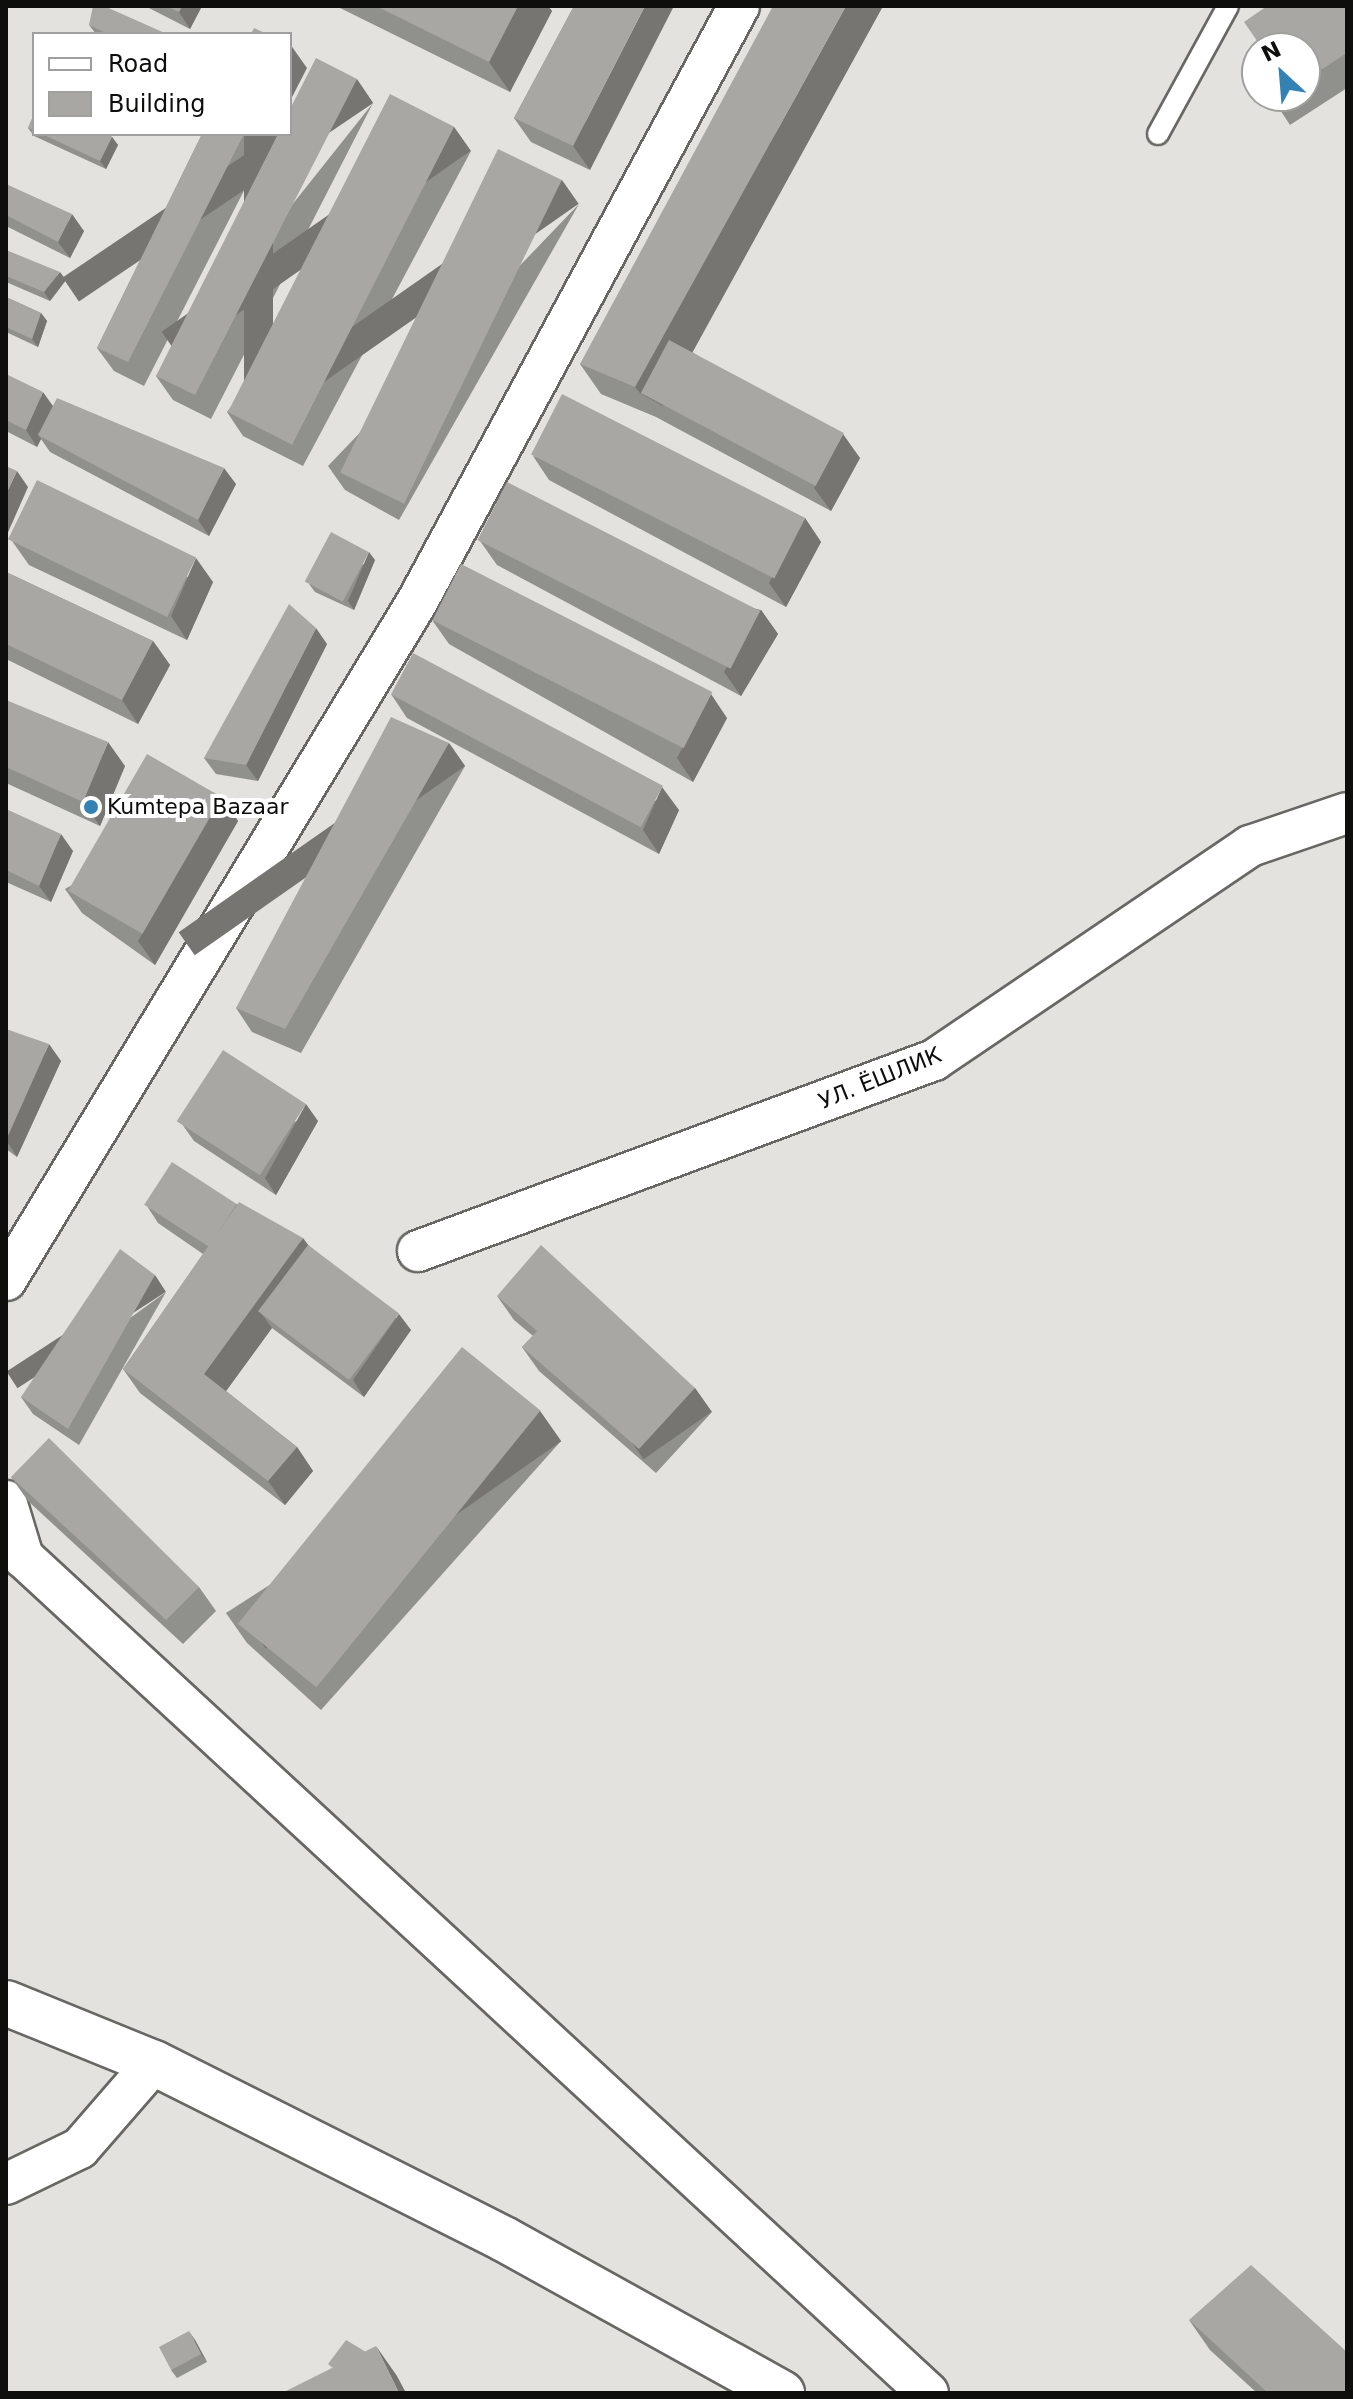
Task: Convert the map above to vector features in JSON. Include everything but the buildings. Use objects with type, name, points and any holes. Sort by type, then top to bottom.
[{"type":"main road","points":[[6,2003],[154,2063],[504,2239],[782,2393]]},
{"type":"street","points":[[6,1280],[417,602],[739,6]]},
{"type":"street","name":"УЛ. ЁШЛИК","points":[[418,1251],[934,1060],[1250,846],[1347,813]]},
{"type":"street","points":[[6,1501],[23,1557],[928,2393]]},
{"type":"street","points":[[6,2184],[80,2148],[154,2063]]},
{"type":"lane","points":[[1158,134],[1228,6]]},
{"type":"place","name":"Kumtepa Bazaar","points":[[91,807]]}]
